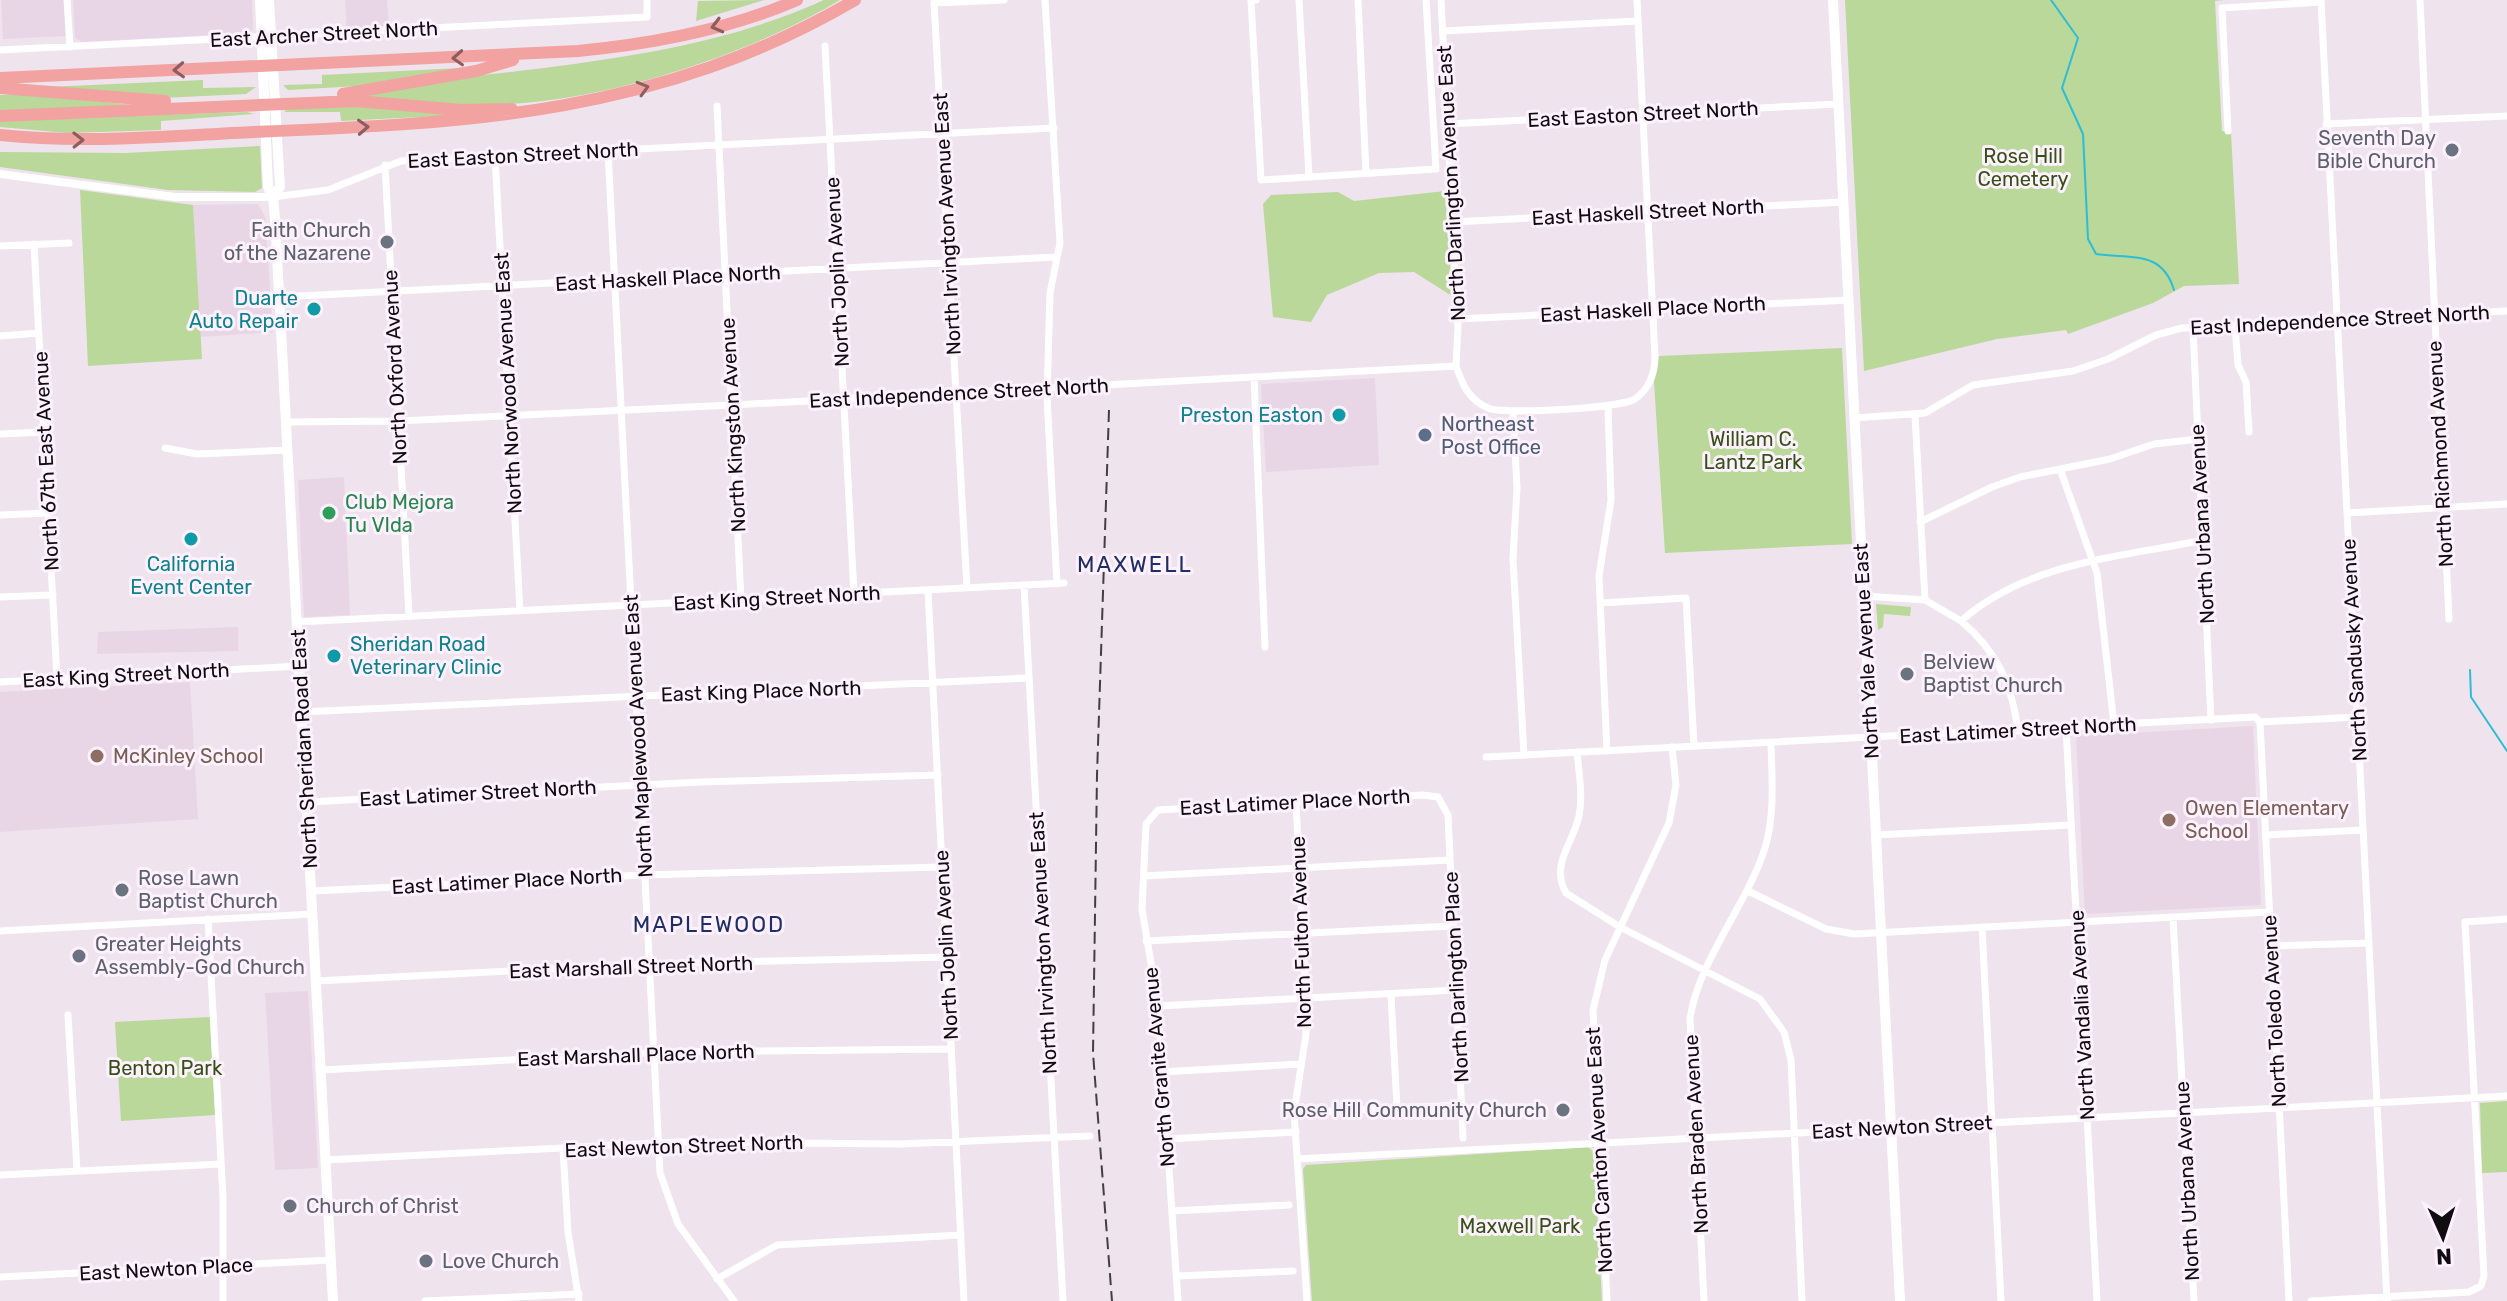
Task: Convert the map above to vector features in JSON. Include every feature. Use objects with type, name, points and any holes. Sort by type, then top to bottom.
[{"type":"highway","points":[[0,78],[536,54],[668,39],[752,17],[797,0]]},
{"type":"highway","points":[[0,135],[96,140],[314,130],[467,121],[567,107],[703,70],[788,35],[855,0]]},
{"type":"highway","points":[[0,116],[269,101],[380,89],[476,71],[536,54]]},
{"type":"highway","points":[[0,88],[134,100],[356,101],[480,110],[567,107]]},
{"type":"main road","name":"North Sheridan Road East","points":[[260,0],[261,84],[276,120],[280,187],[273,197]]},
{"type":"main road","name":"North Sheridan Road East","points":[[269,0],[274,83],[264,125],[280,297],[333,1301]]},
{"type":"main road","name":"North Yale Avenue East","points":[[1833,0],[1900,1301]]},
{"type":"street","points":[[67,0],[70,47]]},
{"type":"street","name":"East Archer Street North","points":[[0,50],[647,17],[647,0]]},
{"type":"street","name":"North Irvington Avenue East","points":[[967,588],[934,3],[1004,0]]},
{"type":"street","points":[[1045,0],[1060,243],[1050,293],[1047,389]]},
{"type":"street","points":[[1254,0],[1261,180],[1366,173],[1358,0]]},
{"type":"street","points":[[1299,0],[1309,176]]},
{"type":"street","name":"North Darlington Avenue East","points":[[1366,173],[1436,169],[1426,0]]},
{"type":"street","name":"North Darlington Avenue East","points":[[1441,0],[1458,319],[1456,366]]},
{"type":"street","points":[[1456,366],[1466,390],[1476,401],[1492,410],[1608,406],[1637,397],[1652,378],[1655,364],[1637,0]]},
{"type":"street","name":"North Richmond Avenue","points":[[2420,0],[2449,619]]},
{"type":"street","points":[[2228,131],[2222,8],[2321,1]]},
{"type":"street","name":"North Sandusky Avenue","points":[[2321,1],[2387,1299]]},
{"type":"street","points":[[1443,31],[1638,21]]},
{"type":"street","name":"North Joplin Avenue","points":[[825,46],[854,594]]},
{"type":"street","name":"East Easton Street North","points":[[1448,124],[1839,104]]},
{"type":"street","name":"North Kingston Avenue","points":[[717,106],[741,600]]},
{"type":"street","points":[[2326,124],[2507,116]]},
{"type":"street","name":"East Easton Street North","points":[[0,174],[175,197],[273,197],[328,190],[401,161],[1054,128]]},
{"type":"street","name":"North Maplewood Avenue East","points":[[608,151],[660,1173],[669,1205],[690,1244],[734,1301]]},
{"type":"street","name":"North Norwood Avenue East","points":[[495,156],[520,611]]},
{"type":"street","name":"North Oxford Avenue","points":[[385,165],[409,616]]},
{"type":"street","name":"East Haskell Street North","points":[[1453,222],[1844,202]]},
{"type":"street","points":[[0,246],[69,243]]},
{"type":"street","name":"North 67th East Avenue","points":[[34,244],[57,679]]},
{"type":"street","name":"East Haskell Place North","points":[[280,297],[1056,257]]},
{"type":"street","name":"East Haskell Place North","points":[[1458,319],[1849,300]]},
{"type":"street","name":"East Independence Street North","points":[[1854,418],[1915,415],[1981,383],[2073,371],[2108,359],[2156,335],[2193,328],[2507,311]]},
{"type":"street","points":[[2235,326],[2238,365],[2246,382],[2249,432]]},
{"type":"street","name":"North Urbana Avenue","points":[[2193,328],[2211,720]]},
{"type":"street","points":[[0,336],[39,333]]},
{"type":"street","name":"East Independence Street North","points":[[286,422],[510,416],[1456,366]]},
{"type":"street","points":[[1254,378],[1265,647]]},
{"type":"street","name":"East King Street North","points":[[297,622],[1061,583],[1047,389]]},
{"type":"street","points":[[1607,751],[1599,576],[1611,500],[1608,406]]},
{"type":"street","points":[[1513,411],[1517,488],[1513,559],[1524,755]]},
{"type":"street","points":[[1915,415],[1925,600]]},
{"type":"street","points":[[0,434],[44,432]]},
{"type":"street","points":[[1920,522],[1992,487],[2110,459],[2154,444],[2198,439]]},
{"type":"street","points":[[165,448],[197,454],[288,450]]},
{"type":"street","points":[[2060,469],[2094,563],[2111,672],[2114,725]]},
{"type":"street","points":[[2347,513],[2507,504]]},
{"type":"street","points":[[0,515],[49,513]]},
{"type":"street","points":[[1961,621],[2013,585],[2052,571],[2204,540]]},
{"type":"street","name":"North Irvington Avenue East","points":[[1024,585],[1063,1301]]},
{"type":"street","name":"North Joplin Avenue","points":[[928,590],[964,1301]]},
{"type":"street","points":[[0,597],[53,595]]},
{"type":"street","points":[[1864,596],[1925,600],[1978,635],[1999,663],[2011,693],[2018,731]]},
{"type":"street","points":[[1600,603],[1686,598],[1694,746]]},
{"type":"street","name":"East King Street North","points":[[0,682],[299,666]]},
{"type":"street","name":"East King Place North","points":[[302,712],[1028,678]]},
{"type":"street","name":"East Latimer Street North","points":[[1486,757],[2255,717],[2260,722],[2357,717]]},
{"type":"street","name":"North Toledo Avenue","points":[[2260,722],[2289,1301]]},
{"type":"street","name":"North Vandalia Avenue","points":[[2066,728],[2097,1301]]},
{"type":"street","name":"North Braden Avenue","points":[[1704,1301],[1690,1019],[1708,970],[1748,891],[1769,834],[1771,743]]},
{"type":"street","name":"North Canton Avenue East","points":[[1607,1301],[1593,1010],[1598,978],[1669,823],[1676,785],[1672,747]]},
{"type":"street","points":[[1577,752],[1580,804],[1575,827],[1561,856],[1561,884],[1574,902],[1760,999],[1784,1032],[1791,1060],[1802,1301]]},
{"type":"street","name":"East Latimer Street North","points":[[307,802],[640,785],[938,775]]},
{"type":"street","name":"East Latimer Place North","points":[[1144,833],[1150,815],[1158,810],[1434,795],[1445,805],[1448,815]]},
{"type":"street","name":"North Fulton Avenue","points":[[1296,802],[1306,1034],[1294,1113],[1307,1301]]},
{"type":"street","name":"North Darlington Place","points":[[1448,815],[1463,1138]]},
{"type":"street","points":[[1876,835],[2071,825]]},
{"type":"street","points":[[2266,835],[2363,830]]},
{"type":"street","name":"North Granite Avenue","points":[[1144,833],[1142,909],[1158,1006],[1178,1301]]},
{"type":"street","points":[[1144,876],[1450,860]]},
{"type":"street","name":"East Latimer Place North","points":[[312,891],[645,875],[942,867]]},
{"type":"street","points":[[1748,891],[1826,929],[1880,933],[2269,912]]},
{"type":"street","points":[[0,931],[313,914]]},
{"type":"street","name":"North Urbana Avenue","points":[[2173,918],[2194,1301]]},
{"type":"street","points":[[208,919],[221,1164],[223,1301]]},
{"type":"street","points":[[2311,1301],[2469,1292],[2481,1286],[2484,1276],[2465,922],[2507,919]]},
{"type":"street","points":[[1146,941],[1451,926]]},
{"type":"street","points":[[1982,927],[2001,1301]]},
{"type":"street","points":[[2271,946],[2369,943]]},
{"type":"street","name":"East Marshall Street North","points":[[316,981],[649,964],[947,957]]},
{"type":"street","points":[[1158,1006],[1391,996],[1456,990]]},
{"type":"street","points":[[1391,996],[1397,1107]]},
{"type":"street","points":[[68,1015],[77,1171]]},
{"type":"street","name":"East Marshall Place North","points":[[321,1070],[654,1053],[951,1049]]},
{"type":"street","points":[[1162,1072],[1300,1064]]},
{"type":"street","name":"East Newton Street","points":[[1297,1159],[2507,1096]]},
{"type":"street","points":[[1294,1113],[1462,1105]]},
{"type":"street","points":[[1167,1139],[1296,1132]]},
{"type":"street","name":"East Newton Street North","points":[[326,1160],[658,1143],[781,1140],[841,1144],[956,1143],[1090,1136]]},
{"type":"street","points":[[425,1301],[579,1297],[568,1232],[563,1149]]},
{"type":"street","points":[[0,1175],[221,1164]]},
{"type":"street","points":[[1172,1211],[1289,1205]]},
{"type":"street","points":[[717,1279],[777,1245],[961,1235]]},
{"type":"street","name":"East Newton Place","points":[[0,1277],[331,1260]]},
{"type":"street","points":[[1177,1276],[1293,1271]]},
{"type":"shaded area","points":[[1,0],[64,0],[66,36],[3,39]]},
{"type":"shaded area","points":[[73,0],[252,0],[253,29],[249,33],[82,42],[75,38]]},
{"type":"shaded area","points":[[345,0],[387,0],[389,26],[347,29]]},
{"type":"shaded area","points":[[258,204],[265,216],[273,332],[200,337],[193,205]]},
{"type":"shaded area","points":[[1375,378],[1379,465],[1266,472],[1261,384]]},
{"type":"shaded area","points":[[344,477],[350,615],[304,617],[298,480]]},
{"type":"shaded area","points":[[238,627],[238,651],[97,654],[98,632]]},
{"type":"shaded area","name":"McKinley School","points":[[190,682],[198,819],[0,832],[0,692]]},
{"type":"shaded area","name":"Owen Elementary School","points":[[2253,726],[2261,905],[2085,914],[2076,736]]},
{"type":"shaded area","points":[[308,991],[318,1168],[275,1170],[265,993]]},
{"type":"green space","points":[[764,0],[696,21],[698,1]]},
{"type":"green space","points":[[824,0],[840,0],[761,40],[717,57],[672,73],[580,95],[535,102],[476,105],[364,98],[418,83],[604,60],[678,46],[752,27]]},
{"type":"green space","name":"Rose Hill Cemetery","points":[[1845,0],[2223,0],[2215,1],[2222,131],[2231,132],[2239,284],[2184,286],[2153,303],[2068,334],[2066,330],[1997,339],[1864,371]]},
{"type":"green space","points":[[460,68],[376,85],[288,90],[283,85],[322,84],[322,75]]},
{"type":"green space","points":[[203,80],[203,88],[256,87],[246,94],[161,98],[47,87]]},
{"type":"green space","points":[[30,94],[133,105],[0,113],[0,95]]},
{"type":"green space","points":[[339,105],[459,115],[341,121],[340,112],[284,112],[290,107]]},
{"type":"green space","points":[[254,114],[161,121],[161,130],[67,133],[0,127],[0,120]]},
{"type":"green space","points":[[260,146],[262,188],[255,192],[168,190],[0,167],[0,152],[125,153]]},
{"type":"green space","points":[[80,190],[193,205],[202,359],[88,366]]},
{"type":"green space","points":[[1445,191],[1452,296],[1414,272],[1379,273],[1327,295],[1311,322],[1273,317],[1263,204],[1271,195],[1338,192],[1354,201]]},
{"type":"green space","name":"William C. Lantz Park","points":[[1842,348],[1852,544],[1665,553],[1654,382],[1659,356]]},
{"type":"green space","points":[[1876,604],[1911,607],[1910,616],[1884,614],[1883,627],[1878,630]]},
{"type":"green space","name":"Benton Park","points":[[210,1017],[215,1115],[121,1121],[115,1022]]},
{"type":"green space","points":[[2507,1101],[2507,1172],[2482,1173],[2480,1103]]},
{"type":"green space","name":"Maxwell Park","points":[[1588,1147],[1594,1152],[1602,1301],[1312,1301],[1303,1169],[1306,1165]]},
{"type":"waterway","points":[[2051,0],[2078,38],[2062,88],[2083,134],[2088,239],[2096,254],[2154,262],[2169,277],[2174,290]]},
{"type":"waterway","points":[[2470,670],[2471,697],[2507,751]]},
{"type":"railway","points":[[1109,410],[1097,775],[1093,1053],[1112,1301]]},
{"type":"place","name":"Seventh Day Bible Church","points":[[2452,150]]},
{"type":"place","name":"Faith Church of the Nazarene","points":[[387,242]]},
{"type":"place","name":"Duarte Auto Repair","points":[[314,309]]},
{"type":"place","name":"Preston Easton","points":[[1339,415]]},
{"type":"place","name":"Northeast Post Office","points":[[1425,435]]},
{"type":"place","name":"Club Mejora Tu VIda","points":[[329,513]]},
{"type":"place","name":"California Event Center","points":[[191,539]]},
{"type":"place","name":"Sheridan Road Veterinary Clinic","points":[[334,656]]},
{"type":"place","name":"Belview Baptist Church","points":[[1907,674]]},
{"type":"place","name":"McKinley School","points":[[97,756]]},
{"type":"place","name":"Owen Elementary School","points":[[2169,820]]},
{"type":"place","name":"Rose Lawn Baptist Church","points":[[122,890]]},
{"type":"place","name":"Greater Heights Assembly-God Church","points":[[79,956]]},
{"type":"place","name":"Rose Hill Community Church","points":[[1563,1110]]},
{"type":"place","name":"Church of Christ","points":[[290,1206]]},
{"type":"place","name":"Love Church","points":[[426,1261]]},
{"type":"district","name":"MAXWELL","points":[[1135,564]]},
{"type":"district","name":"MAPLEWOOD","points":[[709,924]]}]
